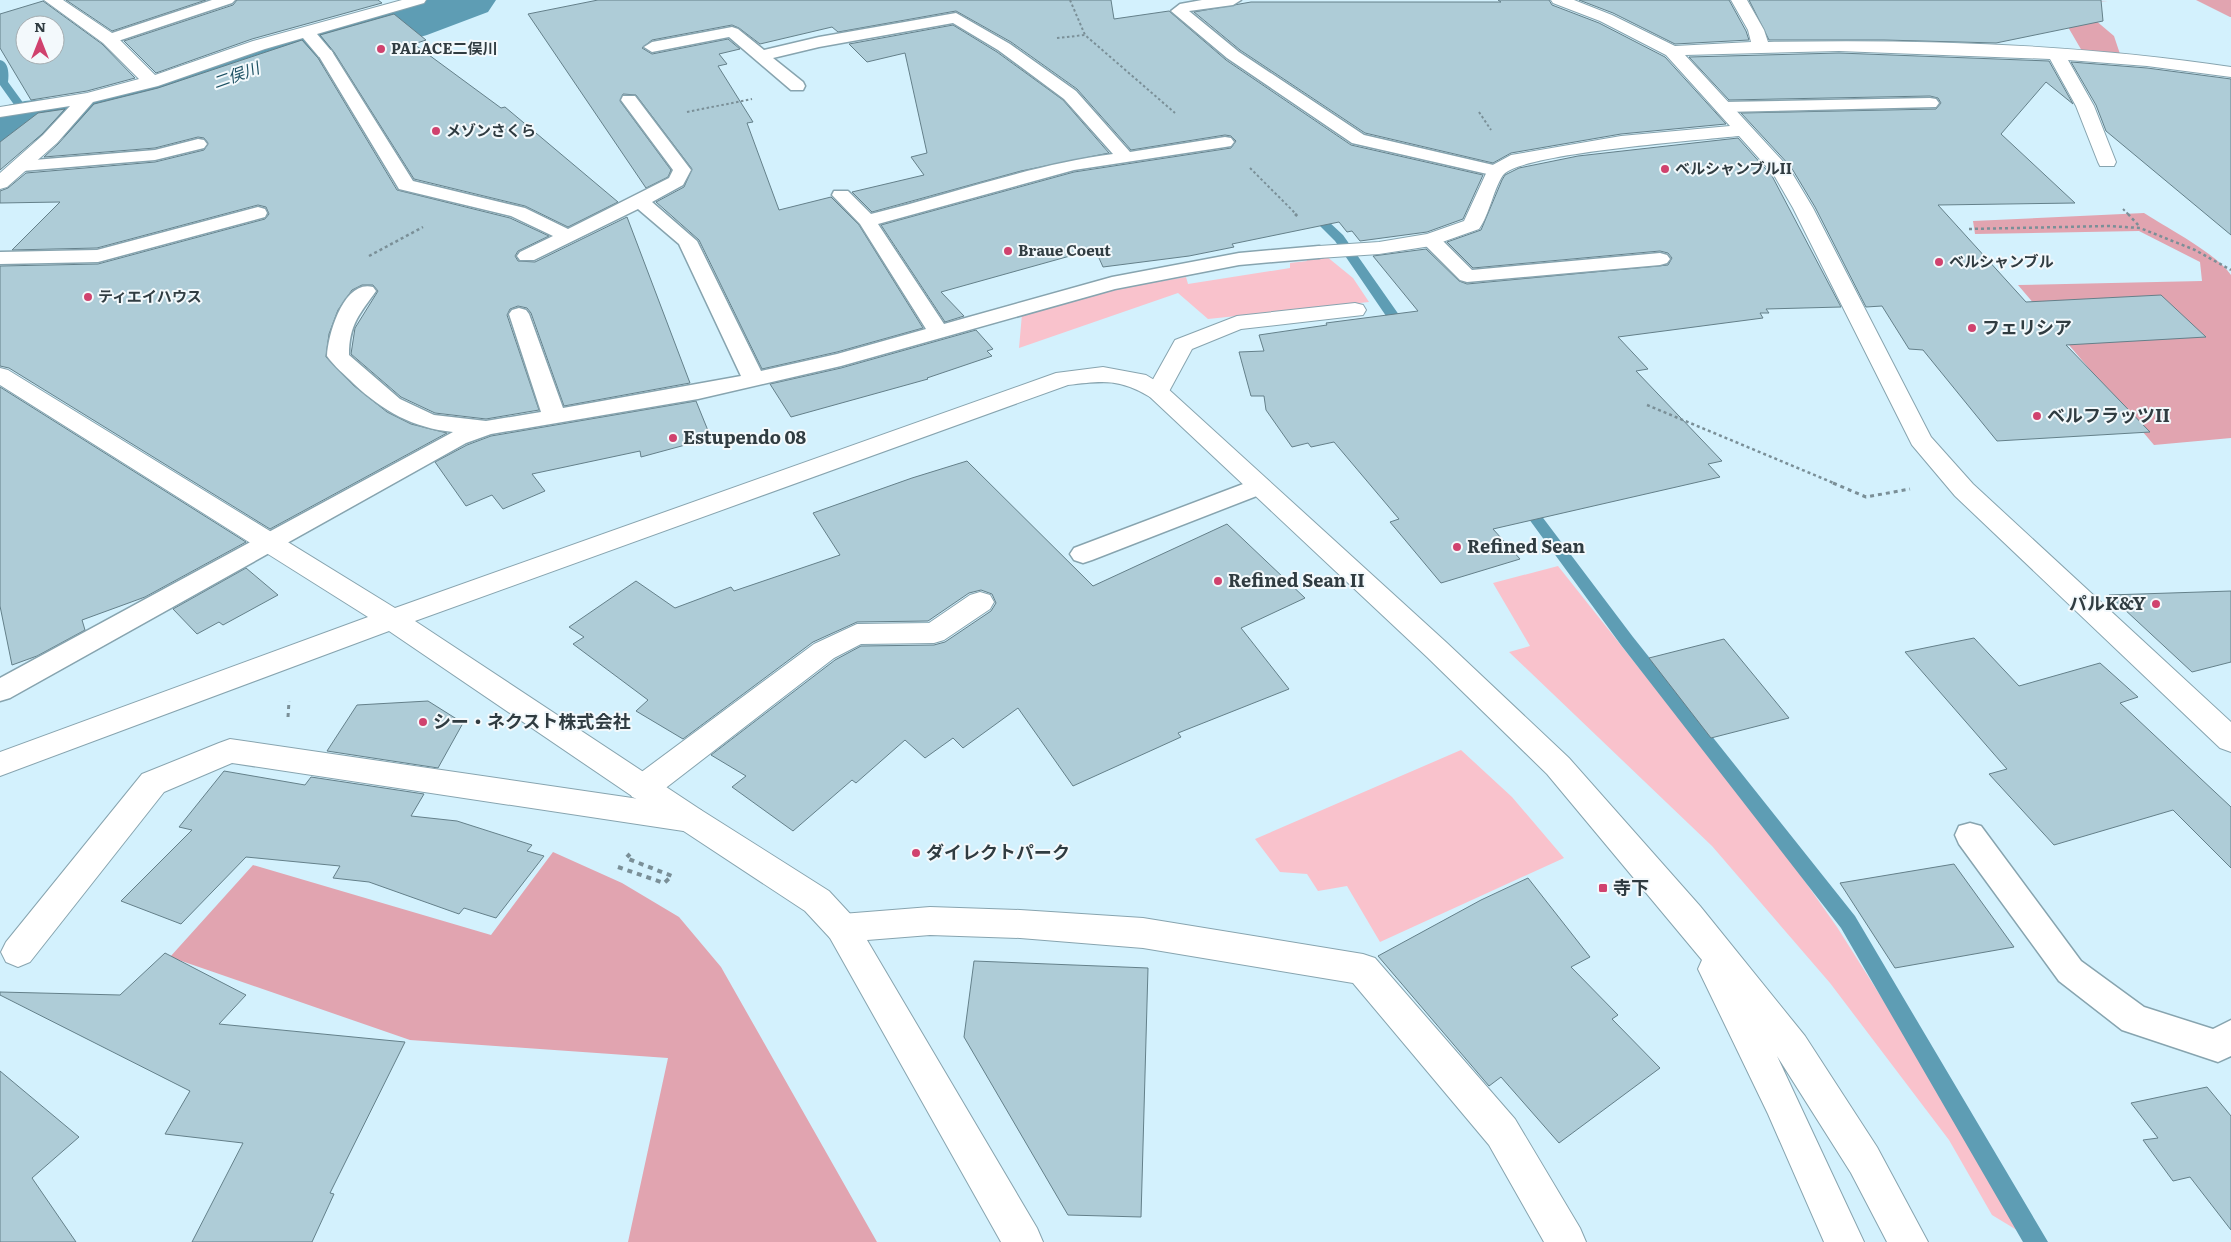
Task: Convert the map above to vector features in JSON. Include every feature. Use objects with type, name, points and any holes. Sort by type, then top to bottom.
[{"type":"street","points":[[52,0],[109,39],[152,82]]},
{"type":"street","points":[[0,112],[83,101],[152,82],[259,45],[418,0]]},
{"type":"street","points":[[1559,0],[1606,18],[1672,51],[1724,107],[1782,172],[1803,208],[1921,440],[1956,481],[2231,740]]},
{"type":"street","points":[[1740,0],[1756,30],[1760,45]]},
{"type":"street","points":[[306,32],[325,53]]},
{"type":"street","points":[[1672,51],[1760,45],[1911,46],[2122,58],[2231,72]]},
{"type":"street","points":[[2055,54],[2071,75],[2074,88],[2086,107],[2107,162]]},
{"type":"street","points":[[0,183],[22,166],[61,127],[83,101]]},
{"type":"street","points":[[1319,252],[1379,248],[1431,240],[1472,225],[1496,170],[1518,159],[1621,142],[1744,130]]},
{"type":"street","points":[[1158,392],[1183,345],[1237,323],[1355,310]]},
{"type":"street","points":[[0,764],[392,619],[1064,378],[1103,374],[1138,380],[1158,392],[1437,650],[1558,766],[1688,916],[1792,1048],[1864,1160],[1908,1242]]},
{"type":"street","points":[[0,375],[272,542],[392,619],[454,663],[818,901],[842,928],[1023,1242]]},
{"type":"street","points":[[643,788],[824,651],[857,634],[934,633],[980,602]]},
{"type":"street","points":[[18,952],[153,783],[230,751],[690,819]]},
{"type":"street","points":[[1688,916],[1782,1102],[1844,1242]]},
{"type":"street","points":[[842,928],[930,921],[1020,924],[1143,933],[1363,969],[1502,1132],[1566,1242]]},
{"type":"lane","points":[[109,39],[227,0]]},
{"type":"lane","points":[[1233,0],[1185,7],[1179,11],[1233,54],[1358,139],[1496,170]]},
{"type":"lane","points":[[761,56],[819,42],[956,18],[1004,47],[1070,94],[1126,158]]},
{"type":"lane","points":[[652,48],[732,32],[797,86]]},
{"type":"lane","points":[[325,53],[406,185],[518,212],[568,236]]},
{"type":"lane","points":[[527,256],[640,201],[676,181],[682,170],[629,100]]},
{"type":"lane","points":[[1724,107],[1930,103]]},
{"type":"lane","points":[[867,221],[1074,165],[1224,142]]},
{"type":"lane","points":[[22,166],[155,155],[198,144]]},
{"type":"lane","points":[[842,196],[867,221],[938,331]]},
{"type":"lane","points":[[640,201],[687,241],[754,379]]},
{"type":"lane","points":[[0,258],[98,256],[258,213]]},
{"type":"lane","points":[[1431,240],[1467,276],[1660,259]]},
{"type":"lane","points":[[0,691],[458,438],[487,428],[698,392],[841,360],[1112,283],[1238,260],[1319,252]]},
{"type":"lane","points":[[366,292],[352,308],[342,325],[337,340],[338,356],[380,394],[408,414],[431,422],[487,428]]},
{"type":"lane","points":[[519,314],[554,416]]},
{"type":"lane","points":[[1082,554],[1259,486]]},
{"type":"lane","points":[[1970,835],[2070,972],[2134,1019],[2218,1046],[2231,1035]]},
{"type":"path","points":[[2122,209],[2140,228]]},
{"type":"path","points":[[1969,228],[2109,226],[2140,228],[2195,250],[2231,270]]},
{"type":"path","points":[[374,252],[413,233]]},
{"type":"path","points":[[1648,405],[1866,497],[1956,481]]},
{"type":"path","points":[[288,712],[290,698]]},
{"type":"path","points":[[618,867],[664,883],[672,876],[626,858]]},
{"type":"shaded area","points":[[2040,0],[2108,1],[2075,3],[2114,36],[2120,54],[2082,51],[2068,27]]},
{"type":"shaded area","points":[[2196,0],[2231,0],[2231,17],[2230,17]]},
{"type":"shaded area","points":[[2144,213],[2203,250],[2231,275],[2231,438],[2154,445],[2018,285],[2202,281],[2200,262],[2139,231],[1975,234],[1973,221]]},
{"type":"shaded area","points":[[1326,256],[1353,278],[1369,302],[1208,319],[1178,293],[1019,348],[1022,314],[1121,288],[1186,277],[1188,284],[1290,268],[1290,263],[1307,261],[1306,258]]},
{"type":"shaded area","points":[[1558,566],[1775,839],[1837,927],[2035,1241],[1992,1215],[1949,1140],[1830,983],[1712,846],[1509,652],[1530,646],[1493,583]]},
{"type":"shaded area","points":[[1461,750],[1512,797],[1564,858],[1380,942],[1347,886],[1318,891],[1307,874],[1280,872],[1255,839]]},
{"type":"shaded area","points":[[553,852],[622,883],[679,917],[721,967],[877,1242],[628,1242],[668,1058],[410,1040],[170,957],[253,865],[491,935]]},
{"type":"building","points":[[66,0],[206,0],[112,31]]},
{"type":"building","points":[[237,0],[378,0],[382,3],[252,39],[156,73],[124,41],[233,5]]},
{"type":"building","points":[[598,0],[1111,0],[1114,19],[1169,11],[1226,60],[1351,145],[1483,175],[1463,219],[1427,232],[1360,241],[1352,231],[1347,232],[1339,222],[1232,244],[1234,247],[1189,256],[1103,267],[1095,249],[941,292],[964,316],[945,322],[881,225],[1074,172],[1231,148],[1236,141],[1231,136],[1225,135],[1131,150],[1077,89],[1011,42],[956,11],[838,32],[832,27],[760,44],[732,25],[652,40],[642,48],[652,54],[728,39],[740,49],[719,54],[727,64],[718,66],[753,122],[747,123],[779,210],[831,197],[859,225],[923,328],[837,352],[762,369],[699,240],[656,202],[684,187],[692,169],[636,95],[623,94],[620,101],[671,170],[668,177],[646,188],[528,14]]},
{"type":"building","points":[[1498,0],[1549,0],[1552,5],[1599,23],[1665,57],[1726,124],[1621,134],[1511,153],[1493,163],[1365,133],[1240,50],[1194,12],[1251,2],[1501,2]]},
{"type":"building","points":[[1579,0],[1729,0],[1749,40],[1675,44],[1613,13]]},
{"type":"building","points":[[1749,0],[2101,0],[2103,21],[1996,43],[1884,40],[1769,40]]},
{"type":"building","points":[[43,1],[62,15],[15,15],[15,65],[65,65],[65,17],[102,44],[135,78],[87,91],[31,100],[0,48],[0,14]]},
{"type":"building","points":[[394,14],[426,40],[414,44],[501,108],[505,107],[618,202],[568,227],[525,206],[414,179],[334,52],[320,35]]},
{"type":"building","points":[[953,25],[997,52],[1063,100],[1109,153],[1021,171],[872,212],[852,192],[924,175],[911,157],[927,153],[905,53],[867,62],[849,44]]},
{"type":"building","points":[[302,40],[318,58],[397,190],[510,218],[549,236],[518,251],[515,256],[518,261],[535,262],[627,217],[690,383],[564,406],[531,313],[527,308],[518,306],[510,309],[507,315],[539,410],[486,419],[435,413],[401,397],[351,354],[355,328],[378,291],[373,285],[362,285],[352,290],[338,310],[329,334],[326,357],[353,385],[387,412],[411,424],[447,433],[270,529],[9,368],[0,366],[0,266],[98,264],[265,219],[269,214],[266,207],[258,205],[97,248],[12,250],[60,202],[0,203],[0,191],[8,188],[26,173],[155,162],[204,150],[208,143],[204,138],[198,137],[155,148],[44,157],[94,104],[158,88]]},
{"type":"building","points":[[1839,53],[2049,61],[2073,104],[2046,82],[2001,134],[2075,203],[1938,205],[2026,302],[2161,295],[2206,337],[2066,345],[2150,432],[1997,441],[1923,350],[1909,349],[1882,306],[1866,307],[1815,207],[1791,167],[1741,113],[1936,109],[1941,103],[1938,98],[1930,96],[1729,100],[1689,57]]},
{"type":"building","points":[[2071,62],[2147,68],[2231,79],[2231,235],[2106,131],[2096,105]]},
{"type":"building","points":[[65,109],[42,134],[0,170],[0,142],[38,113]]},
{"type":"building","points":[[1738,138],[1772,176],[1841,307],[1766,309],[1769,313],[1760,313],[1763,318],[1618,337],[1648,369],[1636,371],[1722,461],[1708,464],[1720,477],[1493,529],[1520,559],[1441,583],[1390,522],[1399,519],[1334,442],[1311,447],[1308,443],[1292,447],[1266,410],[1264,396],[1251,396],[1239,352],[1264,351],[1259,335],[1327,325],[1326,323],[1418,311],[1373,256],[1426,249],[1459,281],[1467,284],[1668,265],[1672,258],[1668,253],[1660,251],[1473,268],[1447,242],[1481,230],[1505,175],[1519,168],[1578,156]]},
{"type":"building","points":[[976,330],[993,349],[987,351],[992,356],[928,379],[791,417],[770,384],[841,368]]},
{"type":"building","points":[[0,387],[246,542],[145,597],[82,620],[85,630],[37,656],[12,665],[0,606]]},
{"type":"building","points":[[696,401],[711,438],[641,457],[640,451],[532,474],[545,491],[503,509],[492,495],[466,506],[435,462],[467,445],[491,436]]},
{"type":"building","points":[[967,461],[1093,586],[1227,524],[1305,598],[1241,628],[1289,689],[1178,733],[1181,737],[1073,786],[1018,708],[963,748],[953,738],[925,758],[905,740],[856,783],[852,780],[793,831],[732,787],[746,776],[711,755],[835,660],[861,646],[934,645],[945,642],[991,611],[996,603],[992,594],[981,590],[969,593],[928,621],[857,622],[813,642],[683,739],[636,711],[648,700],[573,644],[584,637],[569,627],[636,581],[675,608],[731,587],[734,591],[840,555],[813,513]]},
{"type":"building","points":[[246,568],[278,595],[223,625],[219,622],[197,634],[173,609]]},
{"type":"building","name":"パルK&Y","points":[[2231,591],[2231,662],[2192,672],[2109,595]]},
{"type":"building","points":[[1974,638],[2019,686],[2100,663],[2138,697],[2120,703],[2231,807],[2231,868],[2173,810],[2054,845],[1989,774],[2007,769],[1905,652]]},
{"type":"building","points":[[1724,639],[1789,718],[1711,738],[1649,658]]},
{"type":"building","points":[[428,701],[463,723],[438,768],[327,751],[357,705]]},
{"type":"building","points":[[224,771],[305,785],[311,777],[424,794],[411,816],[457,821],[532,845],[527,851],[544,856],[496,918],[464,908],[459,914],[369,882],[333,878],[340,866],[246,857],[181,924],[121,901],[192,830],[179,827]]},
{"type":"building","points":[[1954,864],[2014,947],[1895,968],[1840,883]]},
{"type":"building","points":[[1528,878],[1590,957],[1571,967],[1618,1015],[1612,1019],[1660,1068],[1559,1143],[1501,1077],[1489,1086],[1378,956],[1481,900]]},
{"type":"building","points":[[165,953],[246,995],[219,1024],[405,1042],[330,1193],[334,1194],[312,1242],[192,1242],[243,1143],[165,1134],[190,1091],[0,995],[0,992],[120,995]]},
{"type":"building","points":[[974,961],[1148,968],[1141,1217],[1068,1215],[964,1037]]},
{"type":"building","points":[[0,1071],[79,1137],[32,1178],[76,1242],[0,1242]]},
{"type":"building","points":[[2207,1087],[2231,1116],[2231,1230],[2190,1177],[2173,1181],[2143,1140],[2158,1138],[2131,1103]]},
{"type":"waterway","name":"二俣川","points":[[0,128],[25,121],[112,112],[210,85],[250,68],[406,22],[467,0]]},
{"type":"waterway","points":[[0,63],[4,74],[3,82],[19,104]]},
{"type":"waterway","points":[[25,112],[25,121]]},
{"type":"waterway","points":[[1309,209],[1339,238],[1404,332]]},
{"type":"waterway","points":[[1523,501],[1627,641],[1848,922],[2036,1242]]},
{"type":"place","name":"PALACE二俣川","points":[[381,49]]},
{"type":"place","name":"メゾンさくら","points":[[436,131]]},
{"type":"place","name":"ベルシャンブルII","points":[[1665,169]]},
{"type":"place","name":"Braue Coeut","points":[[1008,251]]},
{"type":"place","name":"ベルシャンブル","points":[[1939,262]]},
{"type":"place","name":"ティエイハウス","points":[[88,297]]},
{"type":"place","name":"フェリシア","points":[[1972,328]]},
{"type":"place","name":"ベルフラッツII","points":[[2037,416]]},
{"type":"place","name":"Estupendo 08","points":[[673,438]]},
{"type":"place","name":"Refined Sean","points":[[1457,547]]},
{"type":"place","name":"Refined Sean II","points":[[1218,581]]},
{"type":"place","name":"パルK&Y","points":[[2156,604]]},
{"type":"place","name":"シー・ネクスト株式会社","points":[[423,722]]},
{"type":"place","name":"ダイレクトパーク","points":[[916,853]]},
{"type":"place","name":"寺下","points":[[1603,888]]}]
